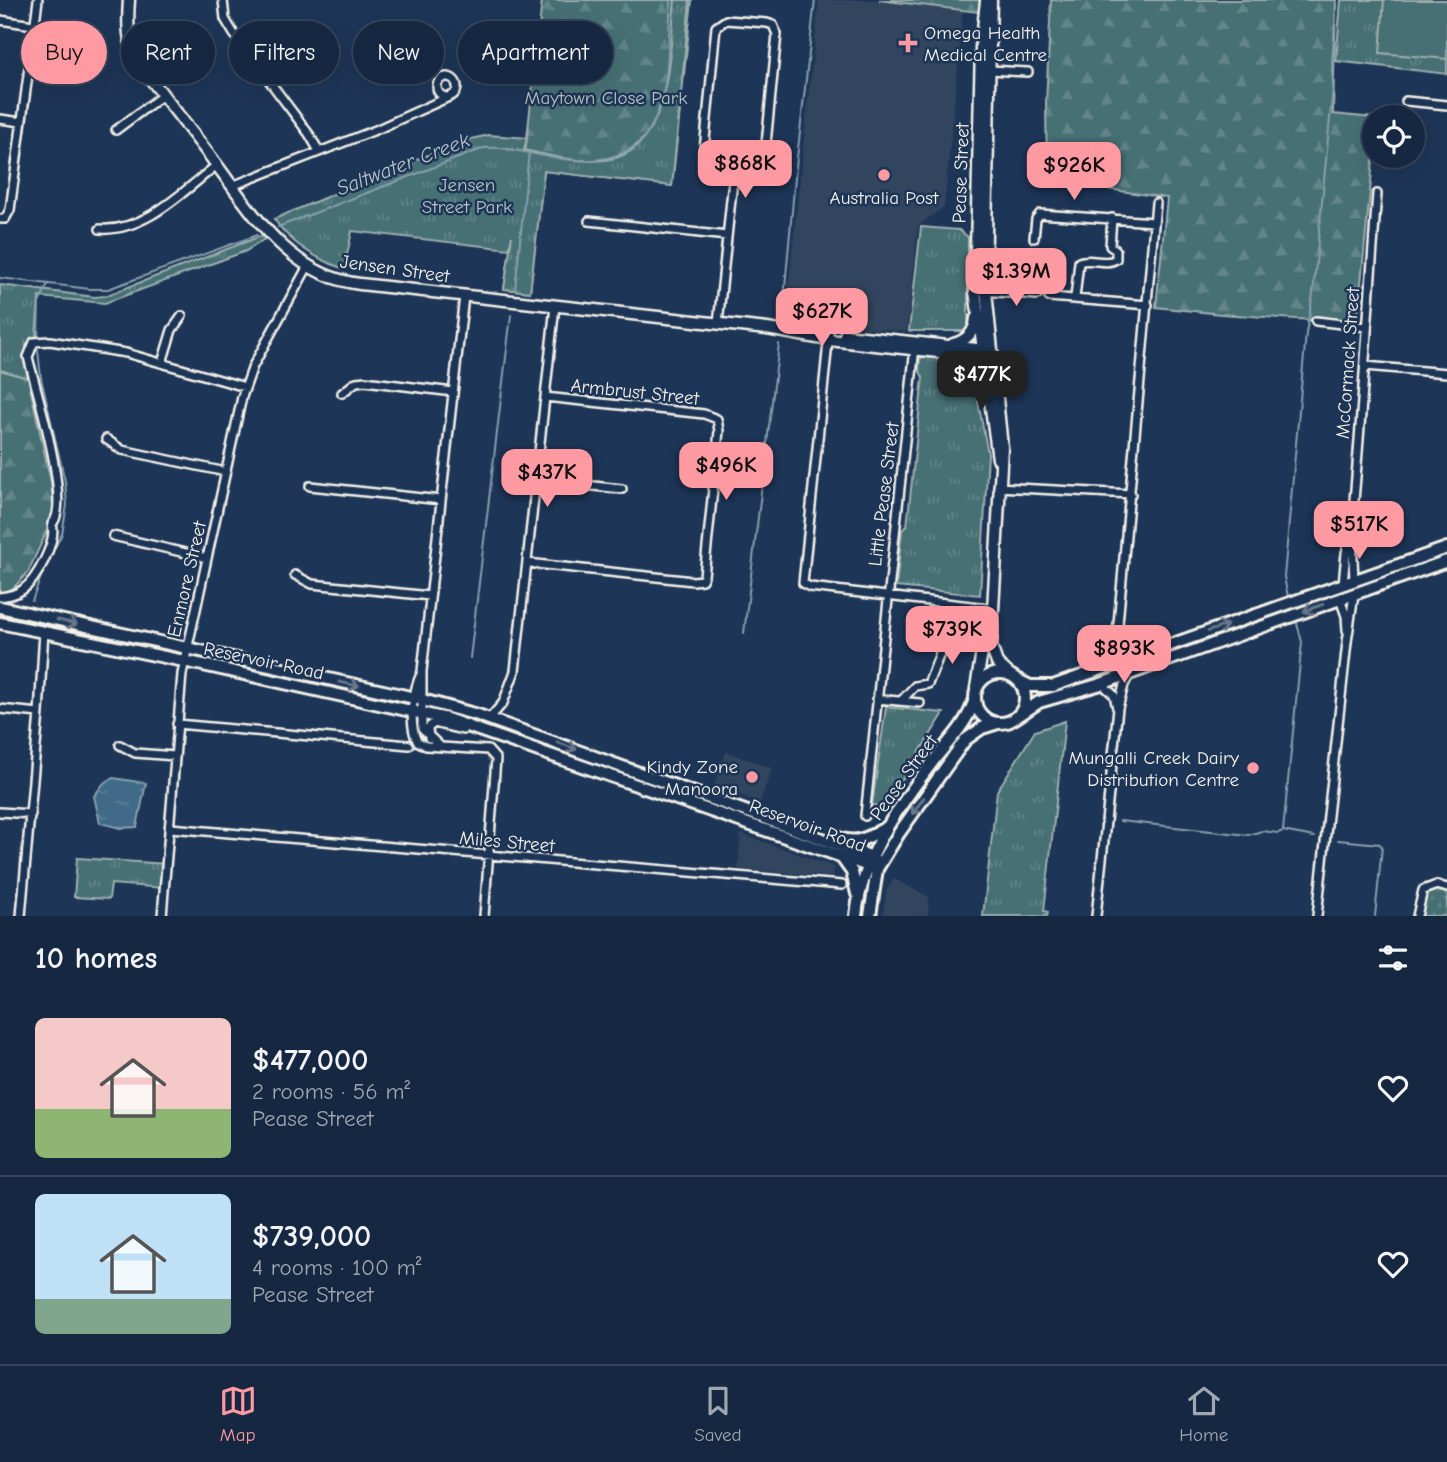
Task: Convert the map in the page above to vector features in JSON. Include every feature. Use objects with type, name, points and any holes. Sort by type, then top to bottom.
[{"type":"main road","points":[[1447,548],[1049,687],[1028,686],[1002,673],[990,674],[983,678],[976,688],[974,702],[983,717],[998,723],[1007,722],[1039,702],[1101,684],[1447,561]]},
{"type":"main road","name":"McCormack Street","points":[[1349,582],[1354,594]]},
{"type":"main road","name":"McCormack Street","points":[[1340,598],[1349,582]]},
{"type":"main road","name":"Reservoir Road","points":[[0,607],[419,699],[503,723],[781,824],[872,864]]},
{"type":"main road","name":"Reservoir Road","points":[[0,623],[418,712],[488,731],[836,854],[872,864]]},
{"type":"main road","points":[[1013,677],[1023,689],[1025,698],[1023,708],[1016,718]]},
{"type":"main road","name":"Pease Street","points":[[856,916],[858,899],[888,826],[937,756],[963,726],[974,702]]},
{"type":"main road","name":"Pease Street","points":[[870,916],[872,864],[899,833],[957,750],[974,733],[998,723]]},
{"type":"main road","points":[[781,824],[804,825],[852,842],[865,839],[888,826]]},
{"type":"main road","points":[[836,854],[851,870],[858,899]]},
{"type":"street","points":[[34,21],[38,0]]},
{"type":"street","name":"Jensen Street","points":[[129,0],[127,35],[132,51],[163,95],[275,239],[308,266],[332,278],[350,283],[915,346],[966,355],[986,352]]},
{"type":"street","points":[[223,0],[225,19],[234,34],[312,137],[319,151]]},
{"type":"street","name":"Pease Street","points":[[976,688],[990,608],[1002,441],[976,313],[985,228],[990,70],[989,0]]},
{"type":"street","name":"Pease Street","points":[[989,0],[981,47],[980,291],[989,408],[1000,470]]},
{"type":"street","points":[[0,20],[21,23]]},
{"type":"street","points":[[726,20],[773,24],[777,34],[765,153],[759,161],[735,162],[712,158],[704,150],[716,27],[726,20]]},
{"type":"street","points":[[990,70],[1028,72]]},
{"type":"street","points":[[232,186],[379,129],[452,96],[457,87],[451,78],[440,80],[438,97],[432,104]]},
{"type":"street","points":[[0,219],[5,219],[10,210],[25,84]]},
{"type":"street","points":[[438,92],[443,96],[452,96]]},
{"type":"street","points":[[116,130],[163,95]]},
{"type":"street","points":[[1406,101],[1447,105]]},
{"type":"street","points":[[0,119],[20,122]]},
{"type":"street","points":[[719,324],[735,162]]},
{"type":"street","points":[[100,229],[116,230],[144,219],[217,165]]},
{"type":"street","name":"McCormack Street","points":[[1349,582],[1377,194]]},
{"type":"street","points":[[1107,667],[1114,652],[1117,635],[1156,204]]},
{"type":"street","points":[[1034,238],[1036,219],[1040,214],[1154,222]]},
{"type":"street","points":[[1075,298],[1079,262],[1085,259],[1111,262],[1116,259],[1116,250],[1110,246],[1112,218]]},
{"type":"street","points":[[589,221],[727,236]]},
{"type":"street","name":"Enmore Street","points":[[162,916],[177,724],[186,649],[245,387],[253,366],[308,266]]},
{"type":"street","points":[[980,291],[1037,296]]},
{"type":"street","points":[[464,296],[414,732],[417,741],[424,746],[486,749],[495,756],[484,916]]},
{"type":"street","points":[[1049,297],[1148,305]]},
{"type":"street","points":[[489,719],[503,703],[516,671],[555,306]]},
{"type":"street","points":[[949,345],[962,341],[970,334],[975,326],[976,313]]},
{"type":"street","points":[[162,363],[172,330],[182,316]]},
{"type":"street","points":[[1316,321],[1367,327]]},
{"type":"street","points":[[829,336],[803,583],[810,587],[990,608]]},
{"type":"street","points":[[0,597],[19,592],[32,581],[54,537],[52,524],[59,514],[57,479],[28,357],[34,342],[50,341],[116,351],[245,387]]},
{"type":"street","name":"Jensen Street","points":[[915,346],[949,345],[986,352]]},
{"type":"street","name":"Little Pease Street","points":[[865,817],[915,346]]},
{"type":"street","points":[[966,355],[977,368],[989,408]]},
{"type":"street","points":[[1365,366],[1447,373]]},
{"type":"street","points":[[342,393],[356,382],[365,381],[453,392]]},
{"type":"street","name":"Armbrust Street","points":[[527,563],[693,581],[702,580],[704,576],[719,432],[717,419],[705,414],[545,397]]},
{"type":"street","points":[[106,439],[122,450],[226,472]]},
{"type":"street","points":[[537,480],[622,489]]},
{"type":"street","points":[[310,486],[441,500]]},
{"type":"street","points":[[998,487],[1131,495]]},
{"type":"street","name":"McCormack Street","points":[[1349,582],[1346,552],[1351,533]]},
{"type":"street","points":[[113,536],[207,558]]},
{"type":"street","points":[[295,575],[312,584],[430,596]]},
{"type":"street","name":"McCormack Street","points":[[1317,916],[1354,594]]},
{"type":"street","name":"McCormack Street","points":[[1340,598],[1346,618],[1347,641]]},
{"type":"street","points":[[901,701],[915,686],[928,684],[937,667],[948,630],[943,603]]},
{"type":"street","name":"Pease Street","points":[[990,608],[992,651],[997,663],[1013,677]]},
{"type":"street","points":[[21,916],[44,631]]},
{"type":"street","points":[[1117,635],[1125,650],[1138,656]]},
{"type":"street","points":[[1096,916],[1118,708],[1124,685],[1131,672]]},
{"type":"street","points":[[1101,684],[1114,695],[1118,708]]},
{"type":"street","points":[[877,699],[920,703]]},
{"type":"street","points":[[503,703],[503,723]]},
{"type":"street","points":[[0,709],[39,713]]},
{"type":"street","points":[[418,712],[422,729],[440,746]]},
{"type":"street","points":[[429,738],[428,728],[436,723],[471,732],[488,731]]},
{"type":"street","points":[[177,724],[409,745]]},
{"type":"street","points":[[120,745],[135,753],[175,756]]},
{"type":"street","points":[[0,811],[31,814]]},
{"type":"street","name":"Miles Street","points":[[170,828],[842,885]]},
{"type":"street","points":[[1418,916],[1423,890],[1437,886],[1447,888]]},
{"type":"shaded area","points":[[819,0],[875,0],[963,11],[944,207],[918,226],[907,332],[785,319]]},
{"type":"shaded area","points":[[726,752],[772,768],[760,802],[714,786]]},
{"type":"shaded area","points":[[741,834],[834,867],[833,877],[738,869]]},
{"type":"shaded area","points":[[894,879],[929,897],[928,916],[883,916],[886,891]]},
{"type":"green space","name":"Maytown Close Park","points":[[542,0],[692,0],[672,186],[544,171],[530,292],[504,289],[533,84],[613,84],[613,21],[540,21]]},
{"type":"green space","name":"Jensen Street Park","points":[[675,0],[690,0],[672,186],[544,171],[530,292],[504,289],[512,236],[509,249],[352,231],[344,269],[305,250],[288,236],[274,219],[412,161],[489,135],[527,138],[524,150],[574,160],[605,160],[627,153],[643,139],[655,119],[663,96]]},
{"type":"green space","points":[[879,0],[981,0],[978,12]]},
{"type":"green space","points":[[1051,0],[1336,0],[1333,114],[1362,117],[1362,168],[1372,168],[1357,323],[1156,307],[1167,198],[1047,180],[1046,104]]},
{"type":"green space","points":[[1341,0],[1447,0],[1447,74],[1336,61]]},
{"type":"green space","points":[[1384,0],[1447,0],[1447,59],[1380,53]]},
{"type":"green space","points":[[921,227],[959,230],[968,237],[968,331],[909,331]]},
{"type":"green space","points":[[261,236],[265,239],[246,251],[105,303],[39,297],[36,337],[26,345],[28,378],[0,370],[0,285],[105,296]]},
{"type":"green space","points":[[926,355],[963,359],[972,370],[988,454],[980,595],[896,587],[902,530],[907,526],[923,377],[919,370],[920,359]]},
{"type":"green space","points":[[0,370],[28,378],[51,482],[54,516],[28,572],[7,595],[0,593]]},
{"type":"green space","points":[[886,707],[944,713],[885,807],[872,805]]},
{"type":"green space","points":[[1065,721],[1044,911],[1048,912],[1047,916],[983,916],[997,791],[1035,731]]},
{"type":"green space","points":[[77,858],[167,864],[164,888],[111,884],[109,899],[74,897]]},
{"type":"green space","points":[[1432,889],[1447,894],[1447,916],[1421,916],[1425,892]]},
{"type":"water","points":[[113,778],[146,783],[137,827],[121,828],[100,823],[94,796],[104,783]]},
{"type":"waterway","name":"Saltwater Creek","points":[[278,227],[484,148],[574,160],[607,158],[632,148],[648,132],[659,110],[665,85],[671,0]]},
{"type":"waterway","points":[[782,320],[815,0]]},
{"type":"waterway","points":[[1288,597],[1284,577],[1306,333],[1313,294],[1333,87],[1332,61],[1337,0]]},
{"type":"waterway","points":[[515,290],[529,152]]},
{"type":"waterway","name":"Saltwater Creek","points":[[0,278],[108,289],[257,235]]},
{"type":"waterway","points":[[38,336],[39,303],[48,284]]},
{"type":"waterway","points":[[470,658],[511,315]]},
{"type":"waterway","points":[[744,633],[779,344]]},
{"type":"waterway","points":[[32,601],[45,566],[62,534],[67,505],[65,481],[41,378],[38,350]]},
{"type":"waterway","points":[[1283,831],[1302,642],[1296,620]]},
{"type":"waterway","points":[[1120,821],[1248,835],[1262,831],[1283,831],[1314,837]]},
{"type":"waterway","points":[[1338,840],[1380,844],[1382,847],[1375,916]]},
{"type":"place","name":"Omega Health Medical Centre","points":[[908,43]]},
{"type":"place","name":"Australia Post","points":[[884,175]]},
{"type":"place","name":"Mungalli Creek Dairy Distribution Centre","points":[[1253,768]]},
{"type":"place","name":"Kindy Zone Manoora","points":[[752,777]]}]
